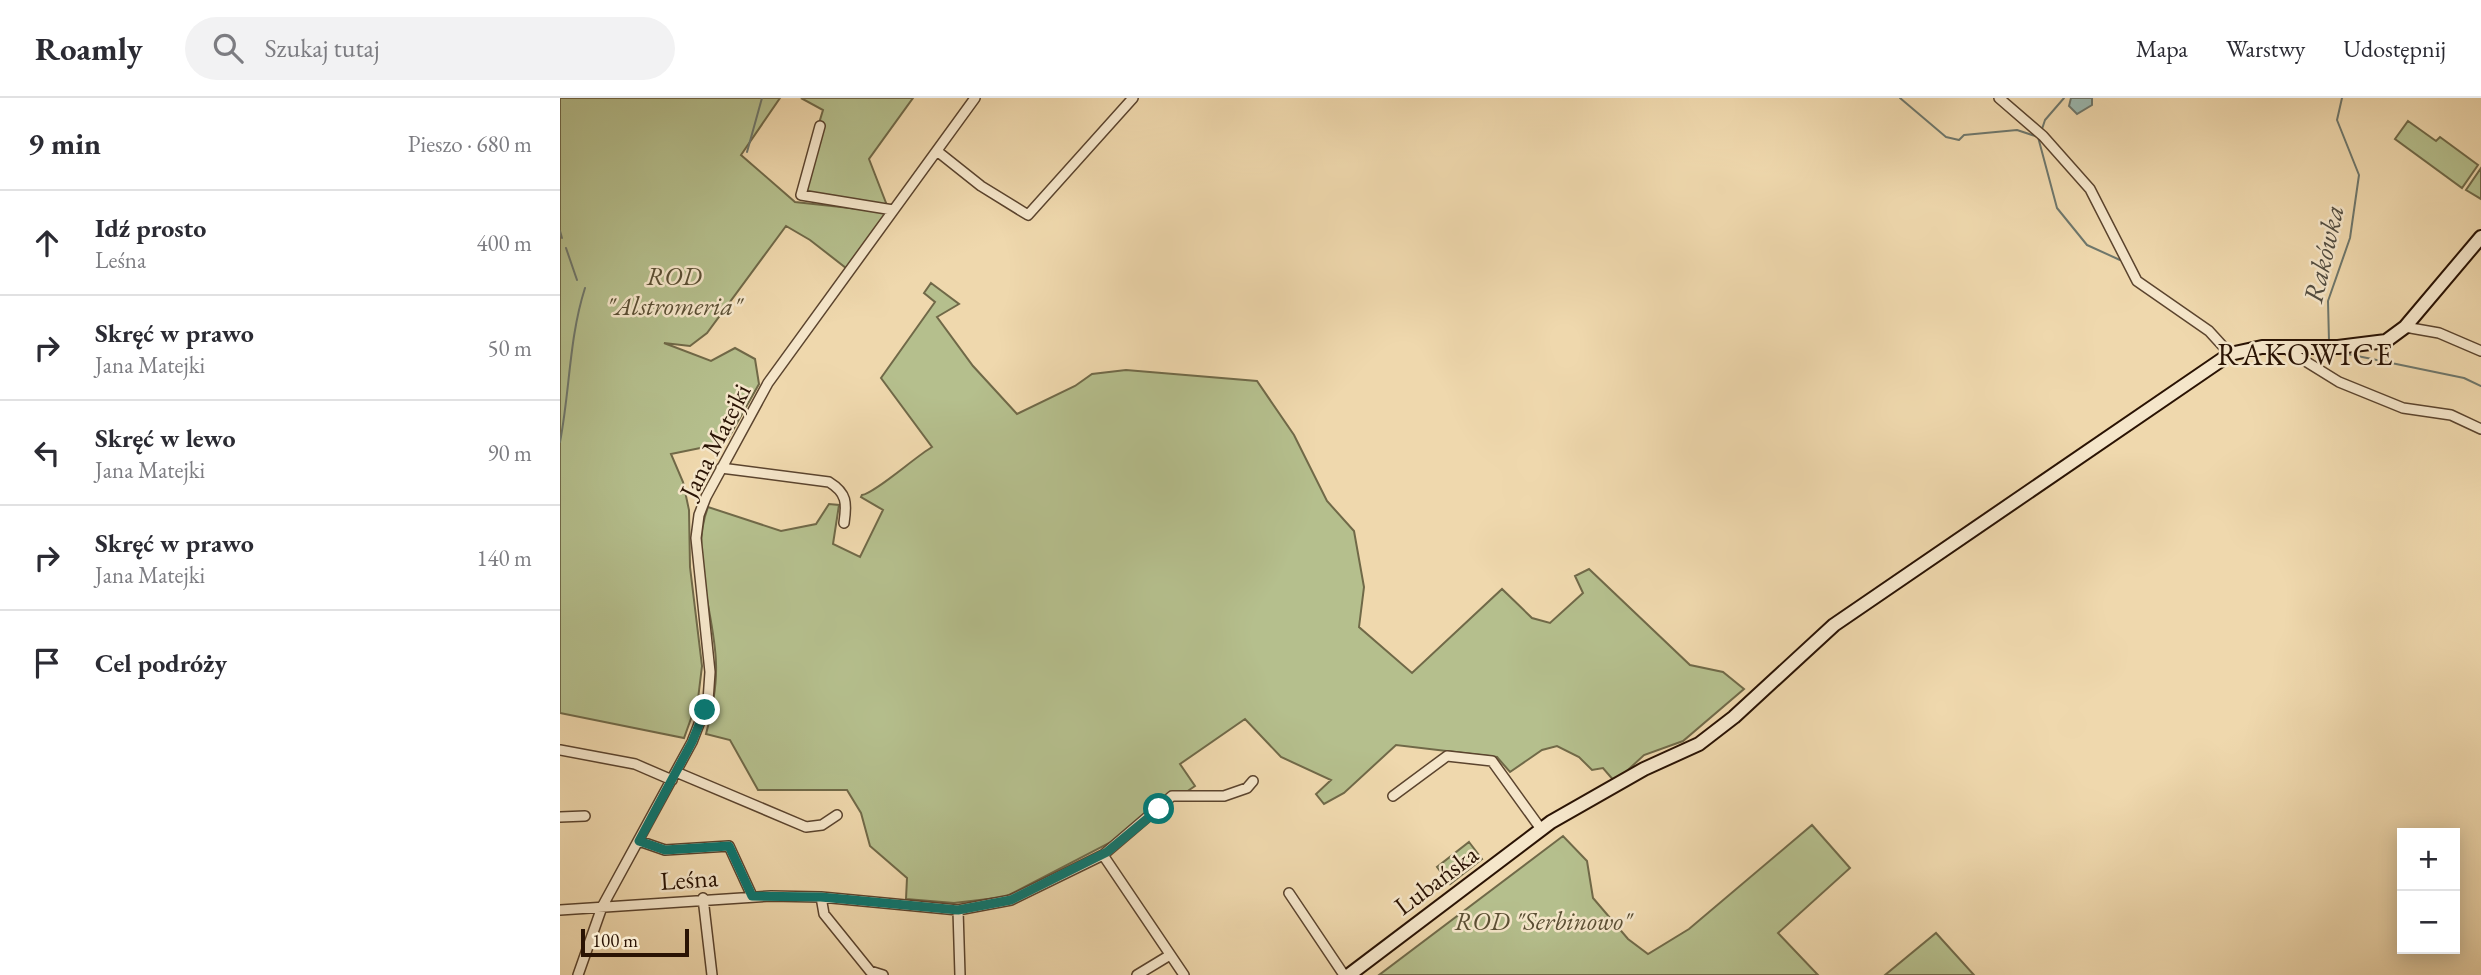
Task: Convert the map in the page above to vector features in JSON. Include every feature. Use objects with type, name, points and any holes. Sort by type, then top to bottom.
[{"type":"street","name":"Jana Matejki","points":[[578,975],[602,906],[699,729],[708,701],[710,673],[696,538],[699,515],[721,468],[768,383],[975,98]]},
{"type":"street","points":[[937,151],[981,186],[1028,215],[1133,98]]},
{"type":"street","points":[[1999,98],[2043,136],[2090,189],[2137,281],[2209,331],[2230,354],[2255,348],[2378,344],[2405,327],[2481,237]]},
{"type":"street","points":[[820,126],[801,195],[893,210]]},
{"type":"street","points":[[2405,327],[2438,333],[2481,351]]},
{"type":"street","points":[[2288,346],[2289,351],[2339,382],[2403,408],[2463,418],[2481,429]]},
{"type":"street","name":"Lubańska","points":[[1349,975],[1546,826],[1644,769],[1699,744],[1734,717],[1834,625],[2230,354]]},
{"type":"street","points":[[721,468],[829,482],[840,489],[846,499],[844,523]]},
{"type":"street","points":[[560,750],[635,764],[674,776],[806,827],[822,825],[837,815]]},
{"type":"street","points":[[1393,796],[1447,756],[1492,761],[1546,826]]},
{"type":"street","name":"Leśna","points":[[560,910],[752,896],[821,897],[958,910],[1011,900],[1103,855],[1172,796],[1224,796],[1247,788],[1253,782]]},
{"type":"street","points":[[560,817],[585,816]]},
{"type":"street","points":[[639,841],[665,850],[729,846],[752,896]]},
{"type":"street","points":[[1103,855],[1184,975]]},
{"type":"street","points":[[1289,893],[1344,975]]},
{"type":"street","points":[[821,897],[824,914],[870,971],[883,975]]},
{"type":"street","points":[[704,898],[712,975]]},
{"type":"street","points":[[958,910],[960,975]]},
{"type":"street","points":[[1137,975],[1170,955]]},
{"type":"green space","name":"ROD \"Alstromeria\"","points":[[560,98],[780,98],[741,155],[795,202],[887,212],[846,268],[810,240],[786,226],[707,333],[690,346],[664,343],[711,361],[735,348],[755,359],[759,384],[728,439],[715,445],[671,454],[683,482],[689,510],[690,567],[702,666],[698,699],[684,738],[560,713]]},
{"type":"green space","points":[[801,98],[913,98],[869,159],[888,208],[797,196],[823,110]]},
{"type":"green space","points":[[2408,121],[2436,141],[2440,137],[2478,165],[2462,188],[2395,139]]},
{"type":"green space","points":[[2481,168],[2481,199],[2466,190]]},
{"type":"green space","points":[[931,283],[959,304],[937,317],[973,366],[1017,414],[1075,386],[1092,374],[1126,370],[1257,381],[1294,435],[1327,501],[1354,531],[1364,587],[1359,627],[1412,673],[1502,589],[1532,618],[1550,623],[1583,593],[1575,576],[1589,569],[1690,665],[1723,672],[1744,689],[1683,741],[1644,755],[1615,782],[1603,768],[1592,770],[1579,757],[1557,746],[1542,750],[1510,772],[1497,757],[1396,745],[1344,793],[1324,804],[1316,794],[1331,780],[1281,757],[1245,719],[1180,764],[1195,786],[1117,839],[1005,897],[954,903],[906,899],[907,878],[870,846],[861,813],[847,790],[758,790],[730,740],[706,734],[714,699],[716,664],[701,545],[708,507],[781,531],[816,524],[829,504],[839,505],[833,544],[860,557],[883,510],[861,497],[862,495],[876,488],[932,447],[881,378],[935,302],[924,293]]},
{"type":"green space","name":"ROD \"Serbinowo\"","points":[[1812,825],[1850,868],[1778,933],[1818,975],[1379,975],[1563,836],[1587,861],[1593,898],[1628,939],[1648,954],[1689,929]]},
{"type":"green space","points":[[1469,842],[1482,859],[1450,884],[1437,867]]},
{"type":"green space","points":[[1936,933],[1974,975],[1885,975]]},
{"type":"water","points":[[2071,98],[2092,98],[2092,105],[2077,114],[2069,106]]},
{"type":"waterway","points":[[747,152],[762,98]]},
{"type":"waterway","points":[[1900,98],[1946,137],[1959,140],[1964,135],[2017,130],[2038,137],[2057,208],[2087,245],[2120,260]]},
{"type":"waterway","points":[[2042,129],[2045,120],[2064,98]]},
{"type":"waterway","name":"Rakówka","points":[[2329,341],[2328,301],[2350,238],[2359,175],[2337,120],[2342,98]]},
{"type":"waterway","points":[[560,231],[562,238]]},
{"type":"waterway","points":[[566,248],[577,280]]},
{"type":"waterway","points":[[560,442],[576,326],[585,288]]},
{"type":"waterway","name":"Rakówka","points":[[2338,352],[2464,378],[2481,386]]},
{"type":"district","name":"RAKOWICE","points":[[2306,355]]},
{"type":"route","points":[[705,710],[699,729],[639,841],[665,850],[725,844],[733,849],[752,896],[821,897],[958,910],[1011,900],[1107,852],[1159,809]]}]
